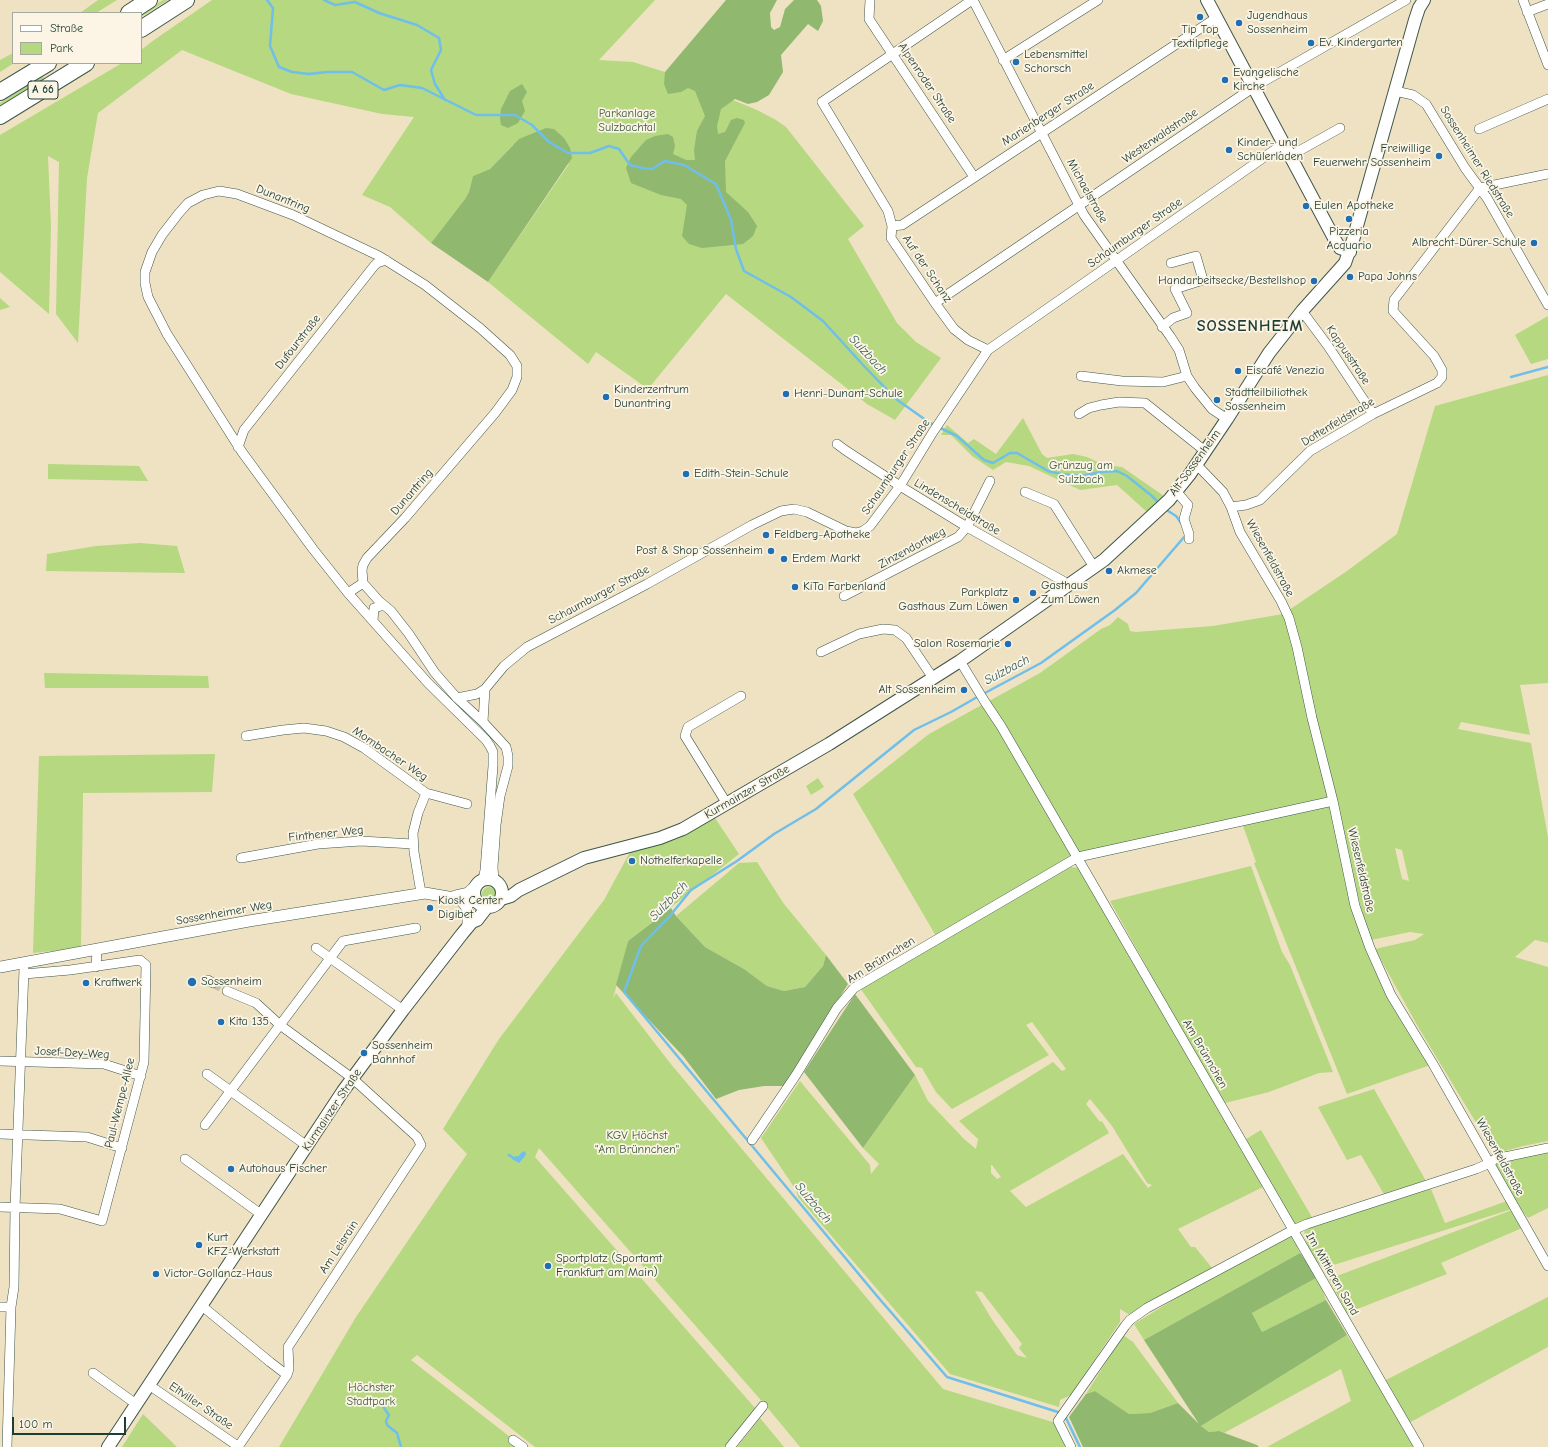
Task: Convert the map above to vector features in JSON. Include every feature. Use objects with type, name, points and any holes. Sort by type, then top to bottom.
[{"type":"highway","points":[[131,12],[149,0]]},
{"type":"highway","points":[[142,28],[186,0]]},
{"type":"highway","name":"A 66","points":[[0,92],[46,64]]},
{"type":"highway","name":"A 66","points":[[0,116],[84,64]]},
{"type":"main road","points":[[1208,0],[1216,18],[1337,244],[1340,248],[1350,252]]},
{"type":"main road","name":"Alt-Sossenheim","points":[[960,661],[1104,560],[1173,496],[1227,419],[1269,352],[1302,311],[1340,270],[1350,252],[1419,8],[1424,0]]},
{"type":"main road","name":"Kurmainzer Straße","points":[[108,1447],[352,1078],[470,925],[477,920],[481,904],[497,904],[491,887],[519,890],[584,858],[673,833],[727,804],[835,740],[960,661]]},
{"type":"main road","points":[[481,904],[474,894],[491,887]]},
{"type":"street","name":"Alpenroder Straße","points":[[870,0],[869,19],[974,177]]},
{"type":"street","points":[[893,55],[972,0]]},
{"type":"street","name":"Michaelstraße","points":[[972,0],[1084,215],[1179,350],[1187,376],[1212,409],[1227,419]]},
{"type":"street","points":[[1003,60],[1098,0]]},
{"type":"street","name":"Westerwaldstraße","points":[[935,303],[1254,87],[1406,0]]},
{"type":"street","points":[[1523,0],[1548,65]]},
{"type":"street","points":[[1527,12],[1548,4]]},
{"type":"street","name":"Marienberger Straße","points":[[892,226],[902,225],[1216,18]]},
{"type":"street","name":"Auf der Schanz","points":[[893,55],[822,102],[888,211],[892,226],[892,238],[935,303],[954,329],[968,340],[988,350]]},
{"type":"street","name":"Sossenheimer Riedstraße","points":[[1395,90],[1417,97],[1426,104],[1465,168],[1487,198],[1548,305]]},
{"type":"street","points":[[1479,129],[1548,99]]},
{"type":"street","points":[[1290,156],[1340,128]]},
{"type":"street","name":"Schaumburger Straße","points":[[485,690],[504,666],[527,647],[647,584],[752,525],[781,511],[794,509],[807,512],[846,531],[856,533],[870,526],[900,486],[933,432],[988,350],[1283,144]]},
{"type":"street","points":[[1480,188],[1548,174]]},
{"type":"street","name":"Dottenfeldstraße","points":[[1231,507],[1246,505],[1260,500],[1310,451],[1373,414],[1437,383],[1442,377],[1442,370],[1434,356],[1393,311],[1394,300],[1480,188]]},
{"type":"street","name":"Dunantring","points":[[491,887],[493,867],[492,782],[493,766],[492,752],[486,740],[428,683],[348,592],[313,549],[238,447],[167,334],[148,297],[144,277],[148,260],[162,234],[178,213],[188,203],[210,193],[219,191],[237,194],[293,215],[386,260],[425,285],[480,328],[504,349],[514,360],[517,366],[517,377],[512,390],[495,413],[405,518],[364,562],[362,570],[363,582],[409,634],[435,673],[457,698],[506,746],[508,764],[493,814]]},
{"type":"street","points":[[1162,327],[1173,318],[1187,313],[1175,289],[1203,280],[1196,256],[1171,263]]},
{"type":"street","name":"Dufourstraße","points":[[238,447],[244,430],[365,277],[377,263],[386,260]]},
{"type":"street","name":"Kappusstraße","points":[[1302,311],[1328,346],[1373,414]]},
{"type":"street","points":[[1082,376],[1122,381],[1163,382],[1187,376]]},
{"type":"street","points":[[1079,414],[1089,408],[1100,405],[1120,402],[1145,403],[1205,451]]},
{"type":"street","name":"Lindenscheidstraße","points":[[837,444],[900,486],[966,527],[1062,581],[1066,587]]},
{"type":"street","name":"Wiesenfeldstraße","points":[[1196,464],[1222,492],[1231,507],[1240,532],[1281,601],[1291,624],[1306,696],[1333,801],[1355,906],[1370,948],[1391,996],[1433,1064],[1548,1266]]},
{"type":"street","name":"Zinzendorfweg","points":[[844,596],[958,537],[966,527],[990,481]]},
{"type":"street","points":[[1025,492],[1054,504],[1094,567]]},
{"type":"street","points":[[1173,496],[1188,504],[1184,519],[1189,534],[1189,539]]},
{"type":"street","points":[[348,592],[363,582]]},
{"type":"street","points":[[373,621],[374,608],[385,606]]},
{"type":"street","points":[[821,652],[859,634],[883,629],[895,630],[906,638],[933,678]]},
{"type":"street","name":"Am Brünnchen","points":[[960,661],[1002,726],[1293,1230]]},
{"type":"street","points":[[457,698],[477,694],[485,690]]},
{"type":"street","points":[[483,722],[485,690]]},
{"type":"street","points":[[727,804],[685,736],[688,727],[741,696]]},
{"type":"street","name":"Mombacher Weg","points":[[246,736],[304,728],[326,731],[344,737],[364,748],[426,793],[467,804]]},
{"type":"street","points":[[493,766],[508,764]]},
{"type":"street","points":[[492,782],[502,782],[505,778]]},
{"type":"street","name":"Mombacher Weg","points":[[421,893],[413,844],[415,821],[426,793]]},
{"type":"street","name":"Am Brünnchen","points":[[752,1140],[796,1075],[837,1008],[854,988],[1078,857],[1333,801]]},
{"type":"street","name":"Finthener Weg","points":[[241,858],[318,844],[360,841],[413,844]]},
{"type":"street","points":[[470,925],[466,906],[458,898],[468,893],[491,887]]},
{"type":"street","name":"Sossenheimer Weg","points":[[24,968],[97,950],[255,920],[421,893],[430,893],[458,898],[481,904]]},
{"type":"street","points":[[205,1125],[343,941],[416,928]]},
{"type":"street","points":[[316,948],[403,1010]]},
{"type":"street","points":[[96,966],[97,950]]},
{"type":"street","name":"Sossenheimer Weg","points":[[0,967],[24,968],[96,966],[140,960],[146,965]]},
{"type":"street","name":"Paul-Wempe-Allee","points":[[15,1208],[60,1209],[102,1221],[144,1062],[146,965]]},
{"type":"street","points":[[7,1447],[11,1307],[14,1287],[15,1208],[19,1134],[24,968]]},
{"type":"street","points":[[227,991],[256,1003],[280,1025],[352,1078]]},
{"type":"street","name":"Josef-Dey-Weg","points":[[0,1061],[104,1064],[141,1076]]},
{"type":"street","points":[[207,1074],[307,1146]]},
{"type":"street","name":"Am Leisrain","points":[[287,1375],[289,1369],[288,1347],[421,1145],[417,1137],[352,1078]]},
{"type":"street","points":[[0,1134],[87,1138],[122,1148]]},
{"type":"street","name":"Im Mittleren Sand","points":[[1419,1447],[1293,1230],[1476,1169],[1490,1163],[1495,1159],[1548,1148]]},
{"type":"street","points":[[185,1159],[262,1215]]},
{"type":"street","points":[[0,1207],[15,1208]]},
{"type":"street","points":[[1071,1447],[1058,1423],[1130,1320],[1147,1308],[1293,1230]]},
{"type":"street","points":[[0,1306],[11,1307]]},
{"type":"street","points":[[202,1306],[287,1375],[238,1447]]},
{"type":"street","points":[[93,1373],[136,1404]]},
{"type":"street","name":"Eltviller Straße","points":[[149,1385],[238,1447]]},
{"type":"street","points":[[730,1447],[763,1406]]},
{"type":"street","points":[[513,1440],[523,1447]]},
{"type":"green space","points":[[98,0],[117,0],[98,12],[81,12]]},
{"type":"green space","points":[[163,0],[168,0],[142,16],[142,13]]},
{"type":"green space","name":"Parkanlage Sulzbachtal","points":[[212,0],[655,0],[599,60],[633,62],[665,72],[757,110],[786,127],[864,226],[848,239],[897,323],[916,342],[941,358],[895,420],[867,404],[726,294],[648,389],[596,352],[588,364],[488,282],[569,164],[513,145],[490,169],[473,176],[469,192],[465,199],[431,243],[390,207],[362,195],[414,117],[382,114],[291,94],[182,50],[98,113],[87,178],[78,343],[56,314],[59,162],[48,156],[51,226],[49,314],[0,272],[0,135],[120,64],[142,64],[142,49]]},
{"type":"green space","points":[[726,0],[777,0],[770,13],[771,27],[774,30],[780,27],[785,9],[794,0],[817,0],[821,6],[823,21],[818,31],[808,24],[781,55],[783,72],[769,95],[757,102],[748,104],[735,99],[721,109],[717,126],[718,134],[725,132],[731,120],[737,118],[744,120],[745,123],[725,161],[726,192],[748,212],[757,226],[753,236],[743,244],[702,248],[689,244],[682,236],[687,205],[681,199],[661,195],[631,183],[626,168],[631,157],[646,140],[655,136],[668,134],[673,137],[675,146],[673,154],[686,160],[695,160],[694,150],[697,131],[705,116],[695,91],[688,88],[681,92],[668,94],[664,84],[665,72]]},
{"type":"green space","points":[[12,54],[12,64],[0,72],[0,60]]},
{"type":"green space","points":[[41,77],[45,78],[0,106],[0,103]]},
{"type":"green space","points":[[522,84],[527,92],[522,101],[525,111],[518,123],[508,128],[501,125],[501,109],[510,91]]},
{"type":"green space","points":[[546,128],[554,129],[564,138],[570,148],[572,158],[488,282],[431,243],[465,199],[469,192],[473,176],[490,169],[519,139]]},
{"type":"green space","points":[[0,298],[10,307],[0,310]]},
{"type":"green space","points":[[1548,316],[1548,359],[1531,364],[1515,335]]},
{"type":"green space","points":[[1548,375],[1548,683],[1520,685],[1530,735],[1461,722],[1458,729],[1531,743],[1548,837],[1548,943],[1535,940],[1515,957],[1548,967],[1548,1141],[1495,1154],[1417,1025],[1375,949],[1415,940],[1424,934],[1410,932],[1371,940],[1351,875],[1337,797],[1080,852],[936,936],[853,794],[929,734],[1040,673],[1101,629],[1110,625],[1118,617],[1128,624],[1130,631],[1136,632],[1213,626],[1283,614],[1347,571],[1397,534],[1435,406]],"holes":[[[1395,848],[1402,850],[1409,881],[1402,879]]]},
{"type":"green space","name":"Grünzug am Sulzbach","points":[[1023,418],[1042,454],[1047,458],[1073,454],[1087,457],[1104,465],[1122,467],[1164,496],[1147,512],[1117,485],[1080,490],[1029,466],[1006,462],[993,470],[972,456],[951,435],[941,435],[947,425],[968,443],[974,439],[996,454]]},
{"type":"green space","points":[[48,464],[139,466],[148,481],[48,479]]},
{"type":"green space","points":[[140,543],[177,546],[185,573],[46,571],[47,554],[96,546]]},
{"type":"green space","points":[[44,673],[208,676],[209,688],[45,688]]},
{"type":"green space","points":[[215,754],[212,792],[83,793],[81,948],[33,953],[39,756]]},
{"type":"green space","points":[[818,778],[824,787],[811,795],[806,786]]},
{"type":"green space","points":[[1330,804],[1370,948],[1433,1064],[1347,1094],[1254,863],[1256,862],[1243,826],[1247,822]]},
{"type":"green space","points":[[715,818],[739,854],[628,941],[613,999],[616,993],[670,1063],[943,1389],[1056,1423],[1067,1447],[800,1447],[767,1407],[539,1148],[535,1157],[755,1408],[725,1447],[535,1447],[417,1355],[411,1360],[523,1447],[279,1447],[356,1317],[467,1154],[443,1129],[499,1039],[604,900],[630,852],[677,839]]},
{"type":"green space","points":[[757,862],[784,904],[826,955],[823,966],[805,987],[784,991],[767,986],[744,969],[705,947],[676,916],[739,863]]},
{"type":"green space","points":[[1251,866],[1282,952],[1290,965],[1333,1072],[1319,1073],[1269,1092],[1225,1103],[1179,1025],[1110,901]]},
{"type":"green space","points":[[1070,867],[1080,868],[1123,946],[1199,1077],[1265,1186],[1178,1229],[1191,1247],[1195,1247],[1213,1269],[1130,1315],[1120,1309],[1120,1322],[1071,1395],[1060,1400],[1059,1407],[950,1374],[798,1197],[796,1190],[761,1138],[800,1081],[870,1165],[871,1174],[879,1164],[863,1148],[915,1075],[928,1101],[964,1139],[976,1149],[978,1139],[959,1121],[1053,1062],[1062,1071],[1066,1069],[1032,1022],[1026,1025],[1049,1055],[952,1109],[936,1092],[922,1068],[916,1067],[860,988]],"holes":[[[1090,1099],[1112,1126],[1147,1183],[1152,1185],[1148,1188],[1123,1154],[1026,1207],[1010,1191],[1109,1133],[1102,1121],[1100,1122],[1086,1104]],[[992,1165],[1001,1177],[997,1179],[991,1173]],[[975,1291],[982,1292],[1022,1344],[1019,1348],[1027,1358],[1017,1355],[991,1318]]]},
{"type":"green space","points":[[486,887],[492,887],[496,891],[496,897],[492,901],[486,901],[482,897],[482,891]]},
{"type":"green space","points":[[671,908],[676,916],[705,947],[744,969],[767,986],[784,991],[805,987],[823,966],[826,955],[848,984],[784,1086],[764,1086],[739,1090],[716,1099],[683,1056],[616,985],[628,941]]},
{"type":"green space","points":[[855,994],[915,1075],[863,1148],[804,1072]]},
{"type":"green space","points":[[1374,1089],[1426,1181],[1385,1196],[1361,1155],[1347,1160],[1318,1107]]},
{"type":"green space","points":[[1261,1130],[1313,1219],[1294,1227],[1243,1141]]},
{"type":"green space","points":[[1548,1149],[1548,1208],[1528,1218],[1509,1195],[1493,1165],[1495,1161]]},
{"type":"green space","points":[[1431,1189],[1445,1223],[1507,1201],[1512,1208],[1522,1228],[1441,1263],[1447,1274],[1347,1313],[1329,1279],[1512,1210],[1324,1268],[1312,1258],[1304,1235],[1305,1230],[1377,1204]]},
{"type":"green space","points":[[1292,1236],[1300,1253],[1144,1340],[1134,1324],[1194,1287]]},
{"type":"green space","points":[[1300,1253],[1318,1277],[1252,1313],[1262,1332],[1326,1300],[1347,1335],[1201,1426],[1209,1432],[1219,1431],[1259,1447],[1083,1447],[1069,1417],[1086,1394],[1095,1391],[1129,1414],[1150,1413],[1178,1403],[1199,1424],[1144,1340]]},
{"type":"green space","points":[[1318,1277],[1326,1300],[1262,1332],[1252,1313]]},
{"type":"green space","points":[[1548,1297],[1548,1347],[1409,1423],[1386,1380]]},
{"type":"green space","points":[[1123,1335],[1133,1342],[1178,1403],[1150,1413],[1129,1414],[1095,1391],[1086,1394]]},
{"type":"green space","points":[[1347,1335],[1380,1386],[1415,1447],[1267,1447],[1351,1401],[1341,1369],[1224,1433],[1219,1431],[1209,1432],[1201,1426]]},
{"type":"green space","points":[[143,1414],[177,1447],[122,1447]]},
{"type":"green space","points":[[760,1418],[784,1447],[737,1447]]},
{"type":"water","points":[[524,1151],[526,1153],[525,1156],[519,1163],[512,1159],[512,1157],[519,1156]]},
{"type":"waterway","name":"Sulzbach","points":[[267,0],[273,8],[270,46],[279,67],[292,72],[309,74],[352,72],[384,90],[400,85],[422,88],[476,115],[515,115],[532,125],[549,142],[568,153],[590,153],[609,146],[619,149],[630,165],[652,169],[665,161],[684,165],[716,184],[731,220],[736,249],[744,271],[791,297],[823,321],[896,399],[930,423],[957,436],[984,460],[993,463],[1010,453],[1017,453],[1048,471],[1061,474],[1081,476],[1101,472],[1117,471],[1127,476],[1160,504]]},
{"type":"waterway","name":"Sulzbach","points":[[324,0],[335,5],[355,2],[379,13],[417,25],[439,38],[441,50],[431,70],[435,84],[445,100]]},
{"type":"waterway","points":[[1511,377],[1548,367]]},
{"type":"waterway","name":"Sulzbach","points":[[1165,509],[1176,516],[1182,524]]},
{"type":"waterway","name":"Sulzbach","points":[[983,694],[1041,663],[1115,610],[1136,593],[1185,536]]},
{"type":"waterway","name":"Sulzbach","points":[[979,696],[914,730],[816,809],[774,834],[737,861],[691,890],[669,917],[641,946],[624,992],[877,1296],[947,1377],[1061,1413]]},
{"type":"waterway","points":[[383,1401],[382,1405],[389,1415],[386,1421],[387,1425],[397,1433],[401,1447]]},
{"type":"waterway","name":"Sulzbach","points":[[1065,1416],[1080,1447]]},
{"type":"tunnel","points":[[213,983],[227,991]]},
{"type":"place","name":"Tip Top Textilpflege","points":[[1200,17]]},
{"type":"place","name":"Jugendhaus Sossenheim","points":[[1239,23]]},
{"type":"place","name":"Ev. Kindergarten","points":[[1311,43]]},
{"type":"place","name":"Lebensmittel Schorsch","points":[[1016,62]]},
{"type":"place","name":"Evangelische Kirche","points":[[1225,80]]},
{"type":"place","name":"Kinder- und Schülerladen","points":[[1229,150]]},
{"type":"place","name":"Freiwillige Feuerwehr Sossenheim","points":[[1439,156]]},
{"type":"place","name":"Eulen Apotheke","points":[[1306,206]]},
{"type":"place","name":"Pizzeria Acquario","points":[[1349,219]]},
{"type":"place","name":"Albrecht-Dürer-Schule","points":[[1534,243]]},
{"type":"place","name":"Papa Johns","points":[[1350,277]]},
{"type":"place","name":"Handarbeitsecke/Bestellshop","points":[[1314,281]]},
{"type":"place","name":"Eiscafé Venezia","points":[[1238,371]]},
{"type":"place","name":"Henri-Dunant-Schule","points":[[786,394]]},
{"type":"place","name":"Kinderzentrum Dunantring","points":[[606,397]]},
{"type":"place","name":"Stadtteilbiliothek Sossenheim","points":[[1217,400]]},
{"type":"place","name":"Edith-Stein-Schule","points":[[686,474]]},
{"type":"place","name":"Feldberg-Apotheke","points":[[766,535]]},
{"type":"place","name":"Post & Shop Sossenheim","points":[[771,551]]},
{"type":"place","name":"Erdem Markt","points":[[784,559]]},
{"type":"place","name":"Akmese","points":[[1109,571]]},
{"type":"place","name":"KiTa Farbenland","points":[[795,587]]},
{"type":"place","name":"Gasthaus Zum Löwen","points":[[1033,593]]},
{"type":"place","name":"Parkplatz Gasthaus Zum Löwen","points":[[1016,600]]},
{"type":"place","name":"Salon Rosemarie","points":[[1008,644]]},
{"type":"place","name":"Alt Sossenheim","points":[[964,690]]},
{"type":"place","name":"Nothelferkapelle","points":[[632,861]]},
{"type":"place","name":"Kiosk Center Digibet","points":[[430,908]]},
{"type":"place","name":"Sossenheim","points":[[192,982]]},
{"type":"place","name":"Kraftwerk","points":[[86,983]]},
{"type":"place","name":"Kita 135","points":[[221,1022]]},
{"type":"place","name":"Sossenheim Bahnhof","points":[[364,1053]]},
{"type":"place","name":"Autohaus Fischer","points":[[231,1169]]},
{"type":"place","name":"Kurt KFZ-Werkstatt","points":[[199,1245]]},
{"type":"place","name":"Sportplatz (Sportamt Frankfurt am Main)","points":[[548,1266]]},
{"type":"place","name":"Victor-Gollancz-Haus","points":[[156,1274]]},
{"type":"district","name":"SOSSENHEIM","points":[[1250,326]]},
{"type":"park label","name":"KGV Höchst \"Am Brünnchen\"","points":[[637,1143]]},
{"type":"park label","name":"Höchster Stadtpark","points":[[371,1395]]}]
